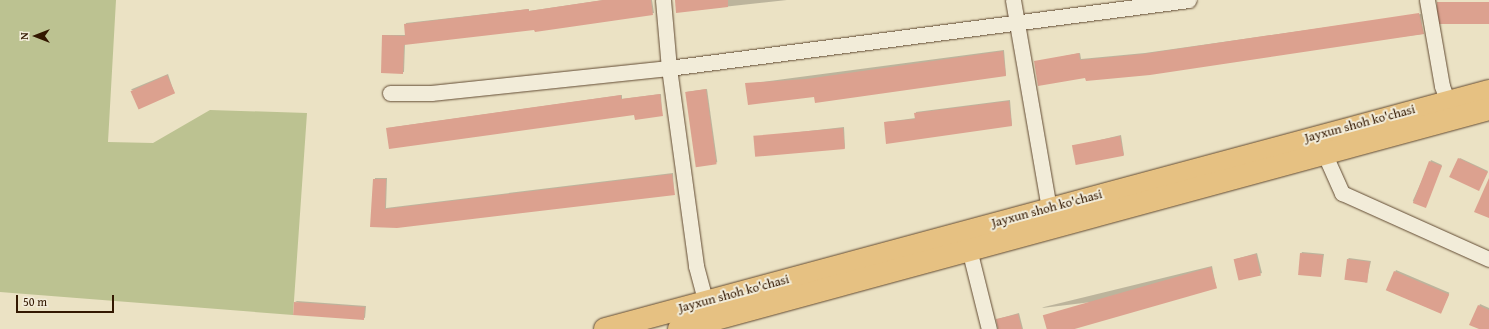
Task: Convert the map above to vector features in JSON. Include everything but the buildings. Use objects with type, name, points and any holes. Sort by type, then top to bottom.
[{"type":"highway","name":"Jayxun shoh ko'chasi","points":[[606,329],[1447,100],[1489,91]]},
{"type":"highway","name":"Jayxun shoh ko'chasi","points":[[679,329],[970,249],[1325,155],[1489,109]]},
{"type":"street","points":[[663,0],[669,68],[696,266],[706,302]]},
{"type":"street","points":[[1013,0],[1048,208]]},
{"type":"street","points":[[390,93],[431,93],[669,68],[1017,24],[1189,0]]},
{"type":"street","points":[[1428,0],[1442,86],[1447,100]]},
{"type":"street","points":[[1325,155],[1342,193],[1489,259]]},
{"type":"street","points":[[970,249],[988,329]]},
{"type":"green space","points":[[0,0],[116,0],[108,142],[153,143],[210,110],[307,113],[293,315],[0,292]]}]
